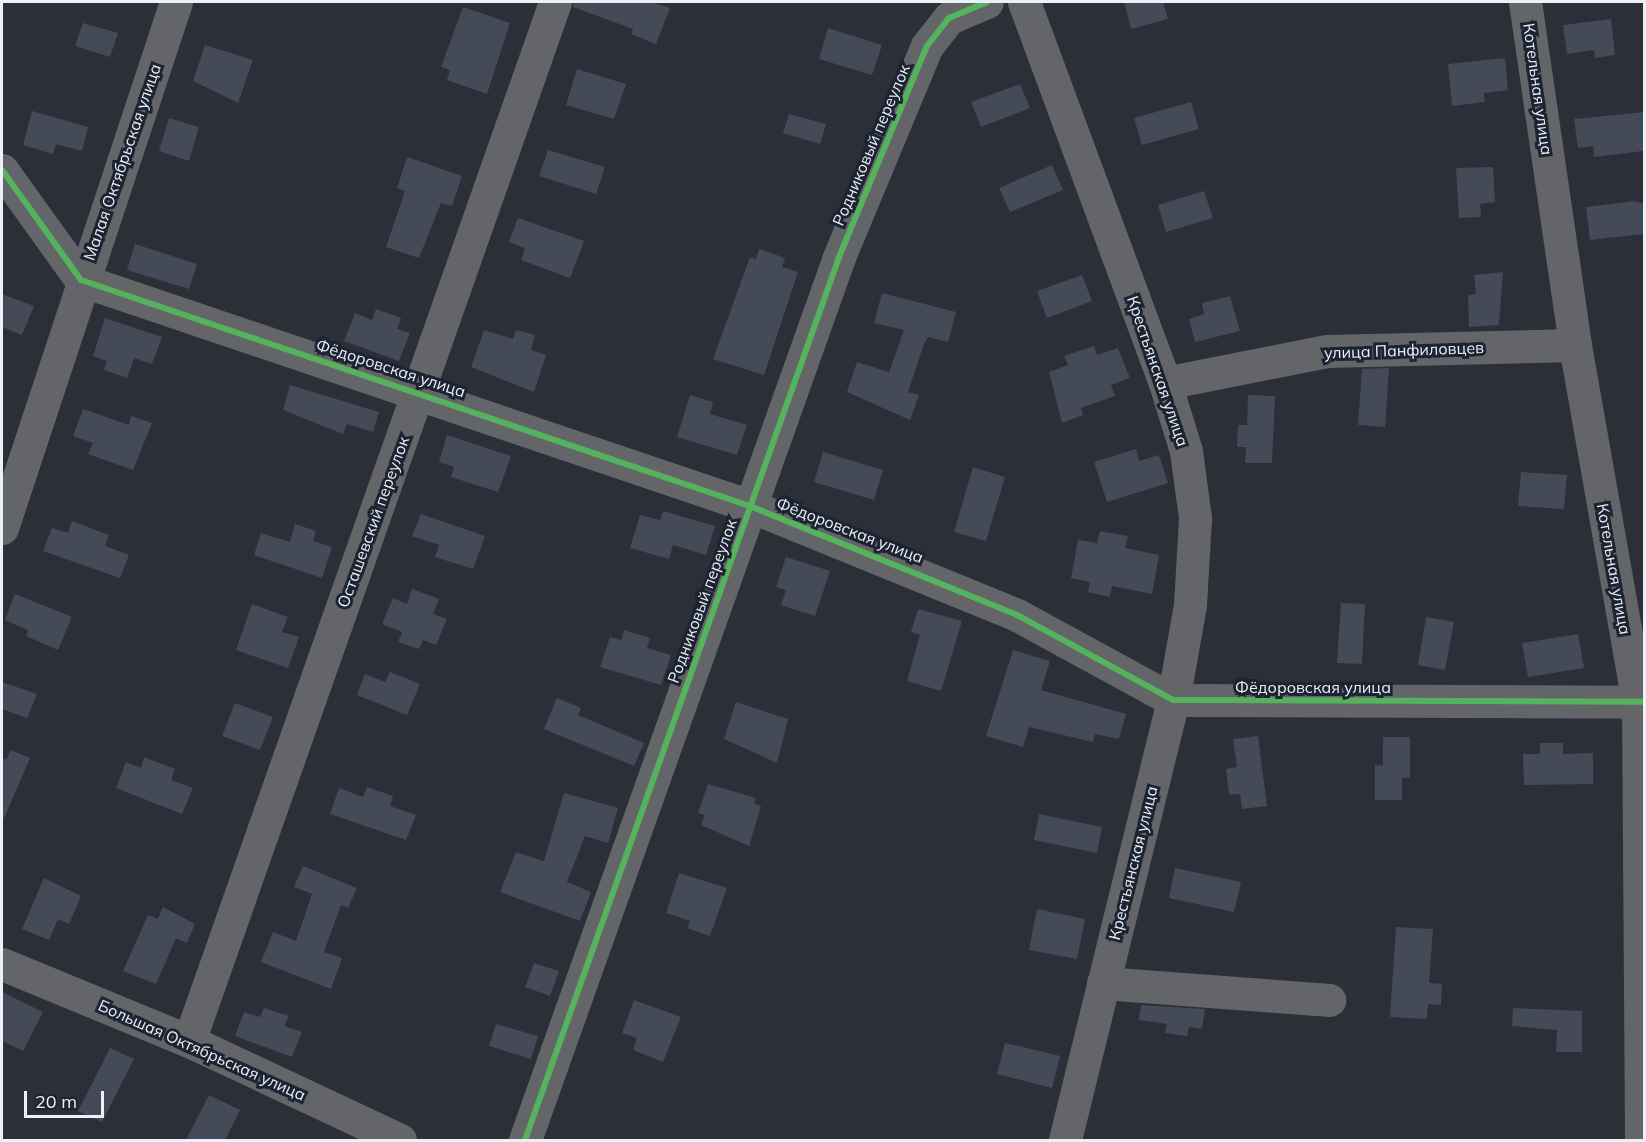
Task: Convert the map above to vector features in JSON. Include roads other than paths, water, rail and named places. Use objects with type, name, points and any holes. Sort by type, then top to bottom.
[{"type":"street","name":"Малая Октябрьская улица","points":[[2,528],[81,280],[176,2]]},
{"type":"street","name":"Осташевский переулок","points":[[189,1041],[420,391],[555,2]]},
{"type":"street","name":"Родниковый переулок","points":[[525,1140],[839,257],[927,46],[949,18],[987,2]]},
{"type":"street","name":"Крестьянская улица","points":[[1024,2],[1165,383],[1186,451],[1195,519],[1190,605],[1173,700],[1065,1140]]},
{"type":"street","name":"Котельная улица","points":[[1525,2],[1575,345],[1641,703],[1641,1140]]},
{"type":"street","points":[[2,170],[81,280]]},
{"type":"street","name":"Фёдоровская улица","points":[[81,280],[420,391],[750,506],[1017,615],[1173,700],[1641,703]]},
{"type":"street","name":"улица Панфиловцев","points":[[1165,383],[1327,351],[1575,345]]},
{"type":"street","name":"Большая Октябрьская улица","points":[[2,964],[189,1041],[400,1140]]},
{"type":"street","points":[[1103,983],[1329,1000]]}]
